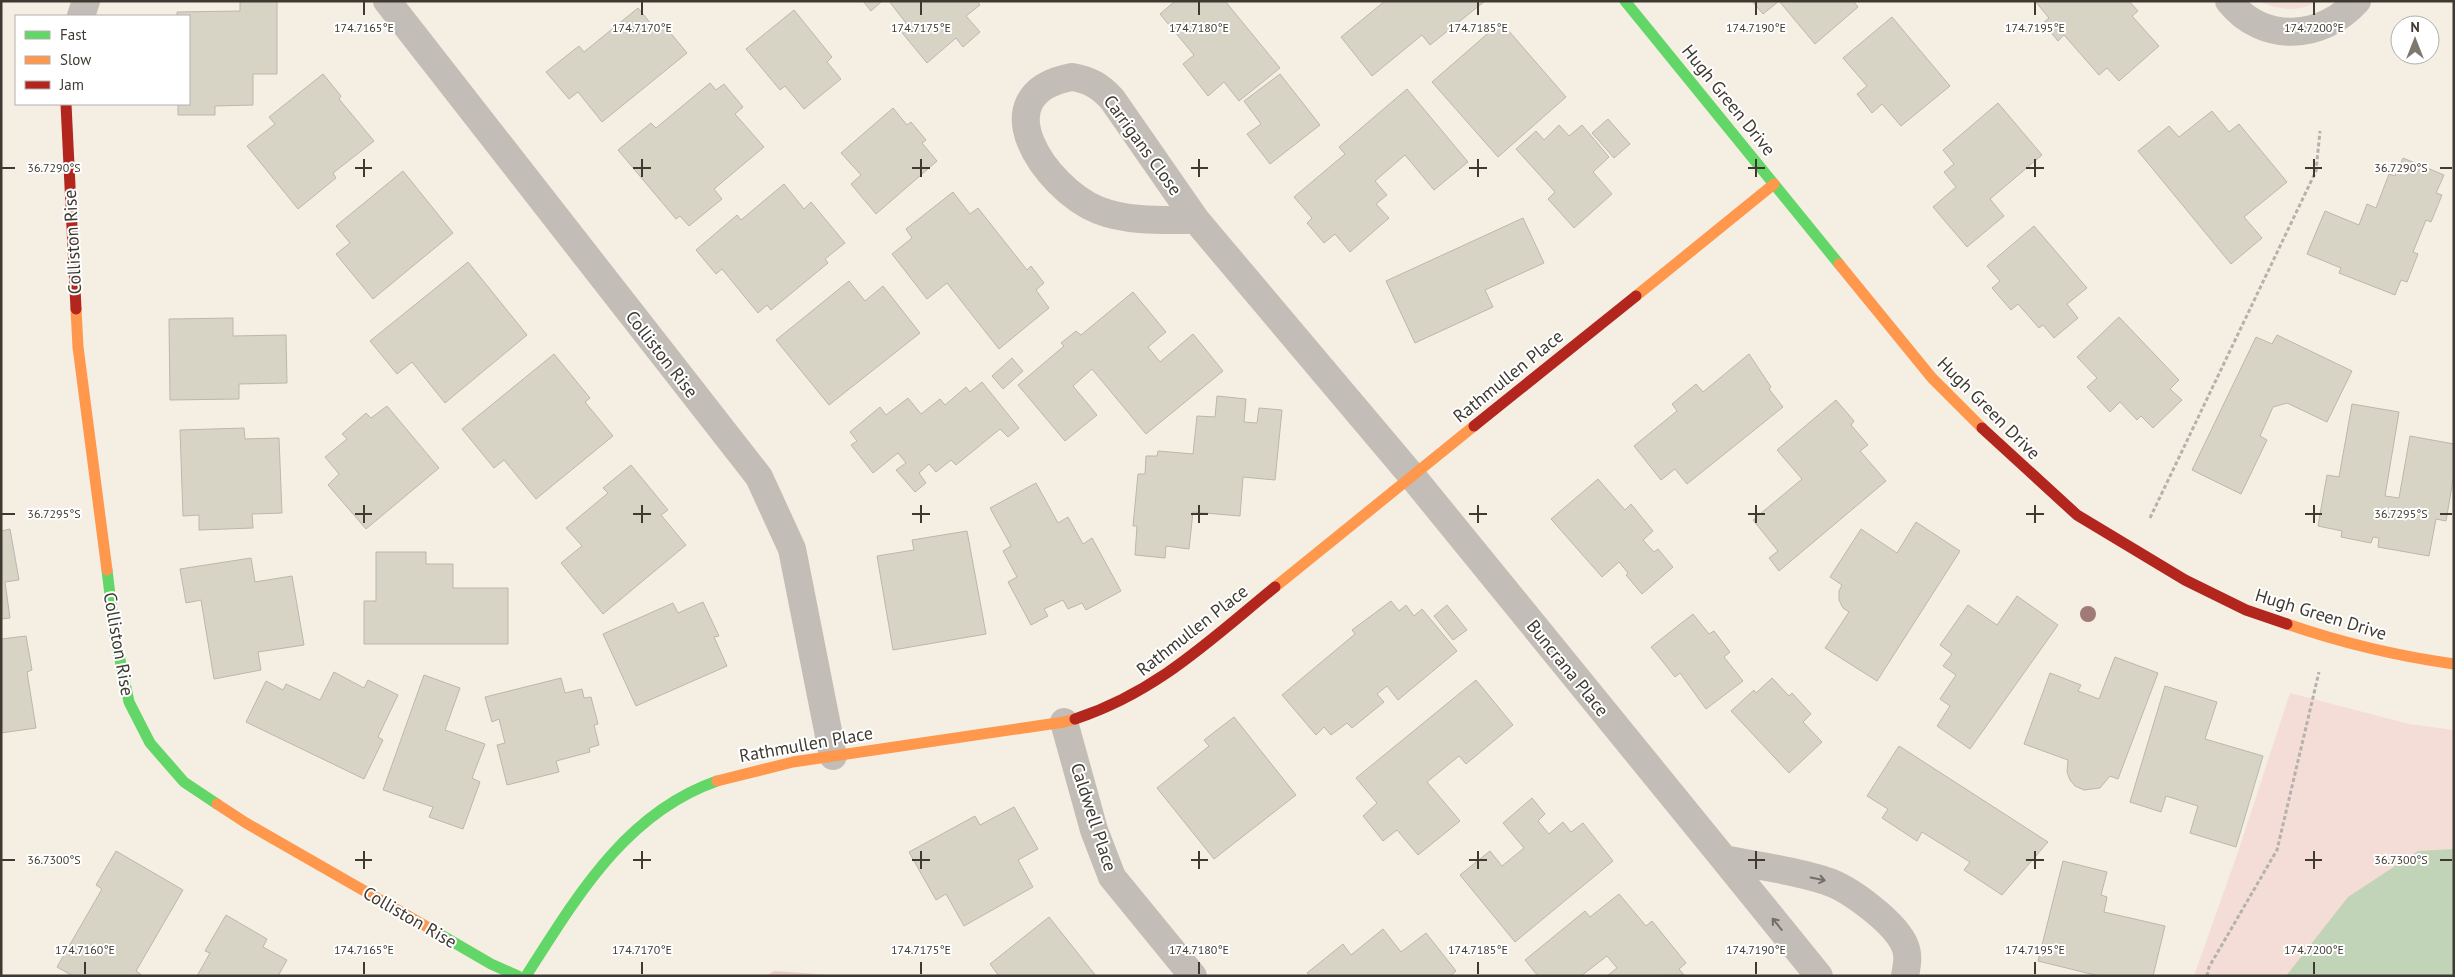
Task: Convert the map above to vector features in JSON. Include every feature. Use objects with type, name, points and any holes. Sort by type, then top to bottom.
[{"type":"street","points":[[81,15],[86,1]]},
{"type":"street","name":"Colliston Rise","points":[[387,1],[759,476],[792,549],[833,756]]},
{"type":"street","name":"Hugh Green Drive","points":[[1625,1],[1932,378],[1976,423],[2077,515],[2134,551],[2246,610],[2328,638],[2399,656],[2454,664]]},
{"type":"street","points":[[2229,1],[2250,20],[2267,30],[2288,33],[2319,28],[2333,22],[2347,12],[2357,1]]},
{"type":"street","name":"Carrigans Close","points":[[1196,220],[1124,216],[1097,209],[1071,194],[1048,171],[1033,150],[1026,133],[1025,115],[1031,99],[1044,86],[1057,80],[1072,77],[1087,79],[1101,88],[1112,99],[1196,220],[1412,476]]},
{"type":"street","name":"Colliston Rise","points":[[66,105],[64,114],[80,357],[115,636],[129,702],[141,727],[150,743],[184,782],[238,818],[483,959],[518,976]]},
{"type":"street","name":"Rathmullen Place","points":[[526,976],[588,880],[621,841],[655,812],[693,791],[736,774],[833,756],[1064,722],[1101,710],[1137,694],[1165,676],[1774,184]]},
{"type":"street","name":"Buncrana Place","points":[[1412,476],[1818,976]]},
{"type":"street","name":"Caldwell Place","points":[[1064,722],[1094,830],[1112,877],[1193,976]]},
{"type":"street","points":[[1724,859],[1827,881],[1852,894],[1897,931],[1905,946],[1908,960],[1905,976]]},
{"type":"path","points":[[2134,551],[2316,171],[2320,130]]},
{"type":"path","points":[[2207,976],[2209,967],[2277,850],[2328,638]]},
{"type":"shaded area","points":[[2259,1],[2318,1],[2296,9],[2288,9]]},
{"type":"shaded area","points":[[2290,693],[2409,724],[2454,730],[2454,976],[2194,976],[2239,849]]},
{"type":"shaded area","points":[[2454,849],[2454,976],[2286,976],[2348,897],[2418,851]]},
{"type":"shaded area","points":[[774,971],[845,976],[766,976]]},
{"type":"building","points":[[240,1],[277,1],[277,74],[253,74],[253,105],[215,106],[215,115],[178,115],[178,105],[190,105],[190,15],[177,15],[177,12],[240,11]]},
{"type":"building","points":[[863,1],[882,1],[871,11]]},
{"type":"building","points":[[889,1],[977,1],[980,5],[966,16],[980,32],[963,47],[956,38],[927,63],[899,29],[906,23]]},
{"type":"building","points":[[1175,1],[1225,1],[1280,68],[1239,101],[1224,82],[1208,96],[1183,64],[1194,55],[1160,14]]},
{"type":"building","points":[[1385,1],[1485,1],[1430,45],[1422,35],[1372,76],[1341,37]]},
{"type":"building","points":[[1752,1],[1779,1],[1763,14]]},
{"type":"building","points":[[1779,1],[1853,1],[1858,7],[1815,44]]},
{"type":"building","points":[[2035,1],[2129,1],[2138,11],[2132,16],[2159,46],[2119,81],[2107,68],[2099,75],[2064,35],[2058,41],[2043,23],[2049,18]]},
{"type":"building","points":[[638,8],[657,31],[664,25],[687,53],[602,122],[578,92],[569,99],[546,72],[579,46],[584,52]]},
{"type":"building","points":[[794,10],[832,57],[827,62],[841,79],[804,109],[785,86],[780,90],[746,49]]},
{"type":"building","points":[[1892,17],[1950,86],[1901,126],[1882,104],[1872,113],[1857,94],[1867,86],[1843,58]]},
{"type":"building","points":[[1501,22],[1566,97],[1498,157],[1432,82]]},
{"type":"building","points":[[323,74],[341,96],[339,99],[374,141],[333,173],[336,178],[298,209],[247,146],[275,124],[269,117]]},
{"type":"building","points":[[1280,74],[1320,125],[1270,164],[1247,134],[1261,124],[1244,101]]},
{"type":"building","points":[[710,83],[716,90],[724,84],[743,107],[735,114],[764,147],[714,189],[722,199],[689,226],[680,216],[676,219],[618,150],[651,123],[656,128]]},
{"type":"building","points":[[1407,89],[1468,162],[1434,190],[1405,155],[1375,181],[1387,195],[1376,204],[1389,218],[1350,252],[1335,234],[1324,243],[1307,223],[1312,218],[1294,197],[1345,154],[1339,147]]},
{"type":"building","points":[[1998,103],[2042,155],[1990,199],[2004,216],[1967,247],[1933,207],[1956,187],[1944,172],[1954,164],[1943,150]]},
{"type":"building","points":[[893,108],[907,125],[911,122],[926,140],[922,143],[937,161],[876,214],[851,184],[861,175],[841,153]]},
{"type":"building","points":[[2212,111],[2229,132],[2239,124],[2287,182],[2244,217],[2262,238],[2231,264],[2138,151],[2169,126],[2179,137]]},
{"type":"building","points":[[1608,119],[1630,144],[1614,158],[1592,133]]},
{"type":"building","points":[[1559,125],[1569,136],[1582,125],[1609,157],[1593,172],[1612,194],[1574,228],[1548,199],[1555,192],[1516,149],[1536,131],[1544,140]]},
{"type":"building","points":[[2403,158],[2444,175],[2436,193],[2442,195],[2431,222],[2426,220],[2413,252],[2418,254],[2407,282],[2401,280],[2395,295],[2339,273],[2341,268],[2307,254],[2325,211],[2359,225],[2367,204],[2376,208],[2389,174],[2395,176]]},
{"type":"building","points":[[403,171],[453,233],[373,299],[336,254],[350,243],[336,226]]},
{"type":"building","points":[[784,184],[804,209],[811,202],[845,243],[825,259],[828,263],[771,310],[767,305],[758,313],[722,269],[716,274],[696,250],[737,215],[741,220]]},
{"type":"building","points":[[953,192],[970,214],[978,208],[1027,270],[1031,266],[1044,283],[1036,290],[1049,308],[999,349],[947,283],[927,299],[892,254],[912,238],[906,229]]},
{"type":"building","points":[[1523,218],[1544,263],[1485,290],[1493,307],[1415,343],[1386,281]]},
{"type":"building","points":[[2034,226],[2087,288],[2067,304],[2078,318],[2054,338],[2043,325],[2039,328],[2018,304],[2011,310],[1992,288],[2000,281],[1987,266]]},
{"type":"building","points":[[468,262],[527,335],[445,403],[412,362],[397,374],[370,341]]},
{"type":"building","points":[[849,281],[865,301],[883,286],[920,333],[829,405],[776,340]]},
{"type":"building","points":[[1133,292],[1166,332],[1148,347],[1160,362],[1193,334],[1223,371],[1146,434],[1092,369],[1073,386],[1097,415],[1065,441],[1018,385],[1064,346],[1061,343],[1076,331],[1081,335]]},
{"type":"building","points":[[2119,317],[2179,380],[2170,389],[2182,400],[2153,428],[2141,416],[2137,420],[2120,402],[2110,412],[2087,387],[2097,378],[2077,357]]},
{"type":"building","points":[[233,318],[233,336],[286,335],[287,383],[239,384],[239,399],[170,400],[169,319]]},
{"type":"building","points":[[2277,335],[2352,371],[2327,422],[2287,403],[2273,407],[2260,436],[2267,440],[2241,494],[2192,470],[2256,337],[2272,344]]},
{"type":"building","points":[[554,354],[590,398],[585,402],[613,436],[536,499],[504,460],[494,468],[462,429]]},
{"type":"building","points":[[1749,354],[1771,387],[1769,389],[1783,407],[1687,484],[1675,469],[1661,480],[1634,446],[1677,411],[1672,404],[1696,384],[1703,392]]},
{"type":"building","points":[[1012,358],[1023,371],[1003,389],[992,376]]},
{"type":"building","points":[[982,382],[1019,428],[1008,437],[1000,429],[956,465],[951,460],[936,472],[929,464],[919,473],[926,483],[915,492],[896,470],[906,463],[898,453],[873,473],[851,445],[857,441],[850,432],[880,407],[886,415],[908,398],[921,414],[940,399],[945,405],[966,387],[970,392]]},
{"type":"building","points":[[1217,396],[1246,399],[1244,422],[1257,423],[1259,408],[1282,410],[1275,480],[1243,477],[1240,516],[1193,512],[1189,549],[1166,546],[1165,558],[1135,555],[1137,526],[1133,526],[1138,474],[1145,474],[1146,456],[1157,456],[1158,451],[1193,454],[1197,416],[1215,417]]},
{"type":"building","points":[[1836,400],[1854,421],[1851,425],[1868,445],[1860,451],[1886,481],[1779,571],[1769,558],[1778,551],[1753,520],[1802,479],[1777,450]]},
{"type":"building","points":[[2352,404],[2399,412],[2385,496],[2399,498],[2410,436],[2454,444],[2454,474],[2446,521],[2436,519],[2429,556],[2378,547],[2379,538],[2373,537],[2371,543],[2341,537],[2342,531],[2318,526],[2327,475],[2339,477]]},
{"type":"building","points":[[387,406],[439,468],[366,529],[328,485],[339,474],[325,457],[347,439],[342,434],[366,413],[371,418]]},
{"type":"building","points":[[244,428],[245,439],[279,438],[282,513],[252,514],[253,528],[199,530],[199,515],[183,516],[180,430]]},
{"type":"building","points":[[631,465],[668,510],[661,515],[686,545],[603,614],[561,563],[582,546],[566,528],[608,493],[603,488]]},
{"type":"building","points":[[1598,479],[1625,510],[1631,504],[1653,531],[1643,540],[1654,552],[1658,549],[1673,567],[1642,594],[1626,575],[1628,573],[1619,562],[1602,577],[1551,519]]},
{"type":"building","points":[[1036,483],[1058,523],[1068,517],[1083,544],[1092,538],[1121,591],[1086,610],[1082,603],[1068,609],[1063,600],[1044,609],[1048,616],[1031,625],[1008,582],[1017,577],[1003,551],[1011,546],[990,508]]},
{"type":"building","points":[[1916,522],[1960,551],[1877,681],[1825,648],[1849,612],[1843,608],[1839,600],[1839,591],[1842,585],[1830,577],[1861,529],[1897,553]]},
{"type":"building","points":[[10,529],[19,580],[5,582],[10,618],[1,619],[1,531]]},
{"type":"building","points":[[967,531],[986,634],[893,650],[877,556],[914,550],[912,540]]},
{"type":"building","points":[[376,552],[426,552],[426,564],[453,564],[453,588],[508,588],[508,644],[364,644],[364,601],[376,601]]},
{"type":"building","points":[[251,558],[255,582],[292,576],[304,645],[258,652],[261,670],[214,679],[201,600],[186,603],[180,569]]},
{"type":"building","points":[[2017,596],[2058,625],[1970,749],[1937,726],[1950,706],[1940,699],[1956,675],[1943,666],[1952,654],[1940,645],[1968,605],[1997,625]]},
{"type":"building","points":[[1391,601],[1399,611],[1406,605],[1414,616],[1422,609],[1457,651],[1398,700],[1387,686],[1377,694],[1384,702],[1352,728],[1347,723],[1331,735],[1324,727],[1316,735],[1282,695],[1355,634],[1352,630]]},
{"type":"building","points":[[703,602],[719,636],[714,637],[727,666],[636,706],[603,634],[673,603],[678,613]]},
{"type":"building","points":[[1447,605],[1467,630],[1453,640],[1434,616]]},
{"type":"building","points":[[1693,614],[1709,634],[1714,631],[1730,652],[1724,657],[1743,681],[1706,709],[1680,673],[1675,677],[1651,647]]},
{"type":"building","points":[[26,636],[32,670],[27,672],[36,728],[1,733],[1,639]]},
{"type":"building","points":[[2115,657],[2158,673],[2118,779],[2110,776],[2100,788],[2084,790],[2075,786],[2070,780],[2067,772],[2068,760],[2024,744],[2050,673],[2081,685],[2078,691],[2099,699]]},
{"type":"building","points":[[334,672],[364,688],[368,680],[398,695],[378,737],[383,740],[364,779],[246,722],[266,681],[283,690],[286,684],[320,700]]},
{"type":"building","points":[[424,675],[460,688],[445,730],[485,744],[472,778],[480,782],[463,829],[429,817],[433,807],[383,790]]},
{"type":"building","points":[[561,678],[565,693],[582,689],[584,698],[591,697],[598,724],[594,725],[599,745],[589,748],[590,752],[556,761],[559,772],[507,785],[497,745],[505,743],[499,719],[492,722],[485,697]]},
{"type":"building","points":[[1772,678],[1789,696],[1792,693],[1811,714],[1803,722],[1822,742],[1789,773],[1731,711],[1754,690],[1756,693]]},
{"type":"building","points":[[1476,680],[1513,725],[1466,764],[1459,756],[1427,782],[1460,821],[1418,855],[1397,830],[1383,841],[1363,816],[1377,803],[1356,778]]},
{"type":"building","points":[[2165,686],[2217,702],[2205,739],[2263,756],[2236,847],[2190,833],[2198,806],[2166,796],[2161,812],[2130,802]]},
{"type":"building","points":[[1234,717],[1296,795],[1214,859],[1157,788],[1209,746],[1204,740]]},
{"type":"building","points":[[1899,746],[2048,842],[2002,895],[1964,870],[1970,862],[1922,832],[1917,841],[1882,818],[1888,809],[1867,796]]},
{"type":"building","points":[[1532,798],[1545,814],[1538,821],[1549,834],[1563,822],[1571,832],[1583,823],[1613,861],[1515,942],[1460,875],[1490,851],[1502,866],[1524,848],[1503,823]]},
{"type":"building","points":[[1014,807],[1038,849],[1018,860],[1033,887],[964,926],[946,894],[936,900],[909,852],[975,816],[980,825]]},
{"type":"building","points":[[116,851],[183,890],[136,971],[143,976],[73,976],[57,967],[102,889],[96,885]]},
{"type":"building","points":[[2063,861],[2107,872],[2101,895],[2107,897],[2104,912],[2165,926],[2153,976],[2099,976],[2038,961]]},
{"type":"building","points":[[1619,894],[1646,926],[1652,921],[1686,963],[1679,969],[1684,975],[1607,976],[1617,968],[1607,956],[1581,976],[1538,976],[1525,960],[1585,911],[1590,917]]},
{"type":"building","points":[[226,915],[267,939],[263,947],[287,960],[278,976],[197,976],[210,953],[205,951]]},
{"type":"building","points":[[1049,917],[1096,976],[999,976],[990,964]]},
{"type":"building","points":[[1383,929],[1401,952],[1426,933],[1456,971],[1450,976],[1310,976],[1307,973],[1343,944],[1351,955]]},
{"type":"traffic: fast","points":[[1625,1],[1839,264]]},
{"type":"traffic: fast","points":[[107,570],[115,636],[129,702],[150,743],[184,782],[217,804]]},
{"type":"traffic: fast","points":[[526,976],[584,888],[629,836],[655,814],[684,795],[717,781]]},
{"type":"traffic: fast","points":[[436,932],[491,964],[518,976]]},
{"type":"traffic: slow","points":[[1636,296],[1774,184]]},
{"type":"traffic: slow","points":[[1839,264],[1932,378],[1982,428]]},
{"type":"traffic: slow","points":[[76,309],[78,347],[107,570]]},
{"type":"traffic: slow","points":[[1275,587],[1474,426]]},
{"type":"traffic: slow","points":[[2287,624],[2370,648],[2454,664]]},
{"type":"traffic: slow","points":[[717,781],[793,762],[1075,719]]},
{"type":"traffic: slow","points":[[217,804],[246,823],[436,932]]},
{"type":"traffic: jam","points":[[66,105],[76,309]]},
{"type":"traffic: jam","points":[[1474,426],[1636,296]]},
{"type":"traffic: jam","points":[[1982,428],[2077,515],[2185,580],[2246,610],[2287,624]]},
{"type":"traffic: jam","points":[[1075,719],[1104,708],[1157,679],[1205,645],[1275,587]]}]
